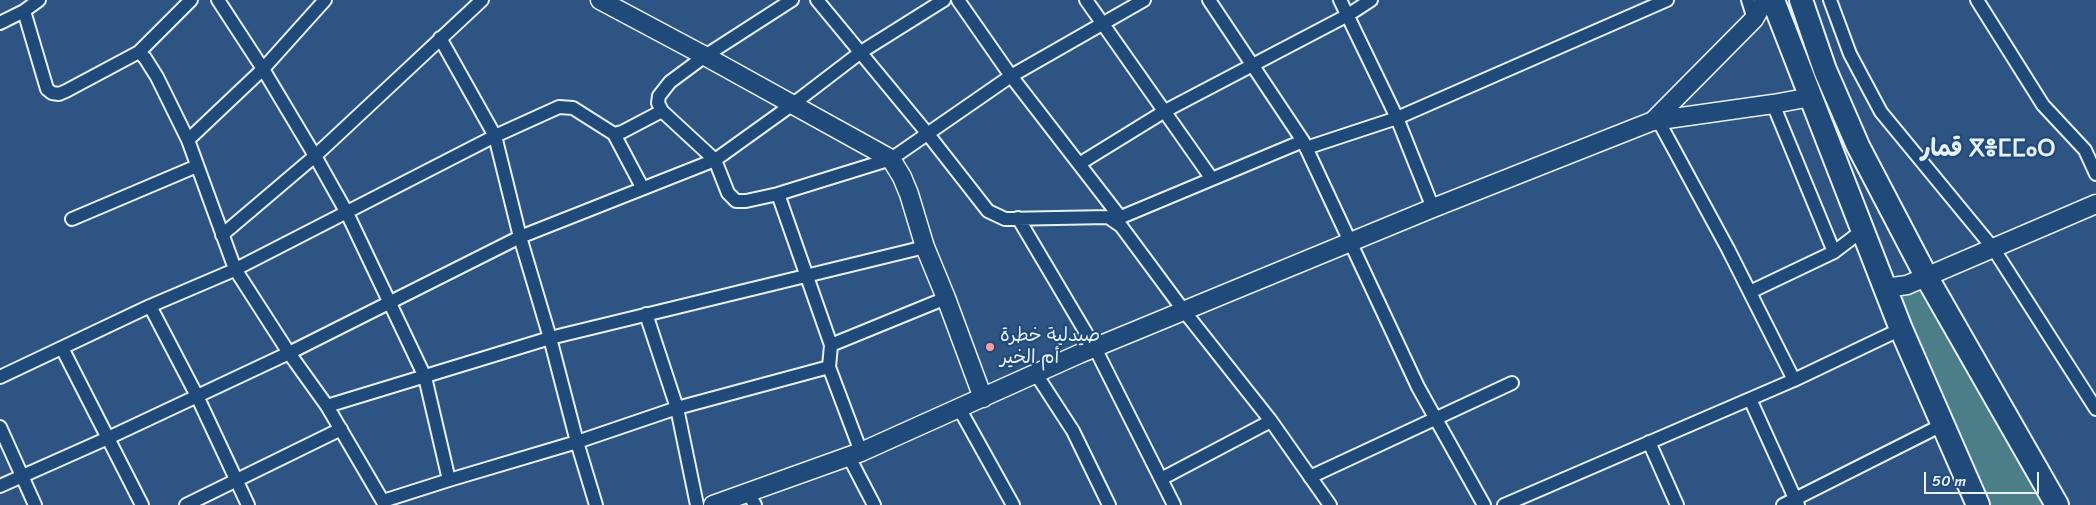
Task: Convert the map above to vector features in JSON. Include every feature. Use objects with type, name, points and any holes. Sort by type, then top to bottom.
[{"type":"highway","points":[[1773,0],[1901,329],[1974,504]]},
{"type":"highway","points":[[1802,0],[1825,70],[1858,146],[1926,276],[2057,505]]},
{"type":"street","points":[[0,23],[24,11],[39,0]]},
{"type":"street","points":[[24,11],[46,89],[58,94],[139,52],[191,0]]},
{"type":"street","points":[[218,0],[263,69],[347,213],[425,377],[449,480]]},
{"type":"street","points":[[188,140],[263,69],[325,0]]},
{"type":"street","points":[[222,235],[315,156],[482,0]]},
{"type":"street","points":[[600,0],[891,159],[902,177],[909,194],[925,247],[983,398]]},
{"type":"street","points":[[792,0],[705,56],[664,87],[659,96],[658,103],[662,111],[714,160],[728,193],[736,201],[746,202],[778,194],[891,159],[1011,76],[1144,0]]},
{"type":"street","points":[[817,0],[927,133],[988,212],[1004,219],[1086,217],[1117,219],[1212,179],[1304,145],[1396,118],[1637,6],[1667,0]]},
{"type":"street","points":[[0,486],[108,438],[289,353],[520,237],[714,160],[793,104],[861,52],[944,0]]},
{"type":"street","points":[[958,0],[1011,76],[1079,164],[1121,226],[1184,311],[1271,421],[1330,505]]},
{"type":"street","points":[[1086,0],[1212,179]]},
{"type":"street","points":[[1209,0],[1304,145],[1418,387],[1484,505]]},
{"type":"street","points":[[1340,0],[1396,118],[1433,208]]},
{"type":"street","points":[[1079,164],[1165,111],[1348,15],[1372,0]]},
{"type":"street","points":[[1748,0],[1754,19]]},
{"type":"street","points":[[1656,121],[1754,19],[1766,0]]},
{"type":"street","points":[[1830,0],[1850,54],[1881,112],[1993,248],[2096,409]]},
{"type":"street","points":[[1977,0],[2043,105],[2080,143],[2096,174]]},
{"type":"street","points":[[440,38],[495,136],[520,237],[596,505]]},
{"type":"street","points":[[139,52],[157,77],[188,140],[235,269],[289,353],[327,406],[384,503],[449,480],[577,442],[677,408],[828,367]]},
{"type":"street","points":[[713,505],[752,499],[1184,311],[1433,208],[1656,121],[1811,97]]},
{"type":"street","points":[[1773,104],[1834,252]]},
{"type":"street","points":[[0,376],[150,306],[235,269],[495,136],[559,107],[573,108],[614,134],[642,187]]},
{"type":"street","points":[[614,134],[622,132],[662,111]]},
{"type":"street","points":[[1656,121],[1728,248],[1794,380]]},
{"type":"street","points":[[72,219],[196,166]]},
{"type":"street","points":[[778,194],[831,345],[828,367],[855,454],[874,505]]},
{"type":"street","points":[[1885,288],[1907,285],[2096,204]]},
{"type":"street","points":[[1018,218],[1096,348],[1174,505]]},
{"type":"street","points":[[1750,292],[1834,252],[1863,230]]},
{"type":"street","points":[[327,406],[550,338],[925,247]]},
{"type":"street","points":[[831,345],[946,298]]},
{"type":"street","points":[[150,306],[197,396],[248,505]]},
{"type":"street","points":[[646,314],[677,408],[697,505]]},
{"type":"street","points":[[1504,505],[1794,380],[1901,329]]},
{"type":"street","points":[[62,348],[142,505]]},
{"type":"street","points":[[1036,374],[1073,431],[1109,505]]},
{"type":"street","points":[[1310,477],[1512,383]]},
{"type":"street","points":[[1750,399],[1797,502]]},
{"type":"street","points":[[960,408],[1013,505]]},
{"type":"street","points":[[1160,479],[1271,421]]},
{"type":"street","points":[[1783,505],[1797,502],[1942,426]]},
{"type":"street","points":[[0,427],[35,505]]},
{"type":"street","points":[[186,505],[341,429]]},
{"type":"street","points":[[1649,442],[1678,505]]},
{"type":"green space","points":[[1917,287],[2046,505],[1989,505],[1896,299]]},
{"type":"place","name":"صيدلية خطرة أم الخير","points":[[990,347]]},
{"type":"district","name":"قمار ⴳⴻⵎⵎⴰⵔ","points":[[1988,150]]}]
